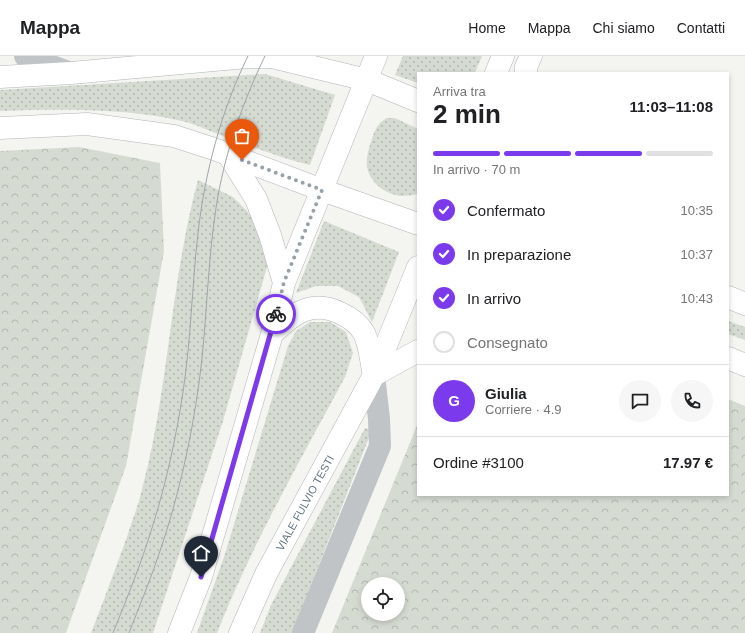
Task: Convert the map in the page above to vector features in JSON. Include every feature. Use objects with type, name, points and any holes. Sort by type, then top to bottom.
[{"type":"main road","points":[[0,77],[71,73],[273,56],[367,80],[417,101]]},
{"type":"main road","points":[[179,633],[201,577],[272,334],[284,282],[376,56]]},
{"type":"main road","points":[[496,72],[503,56]]},
{"type":"main road","points":[[526,72],[526,67],[531,56]]},
{"type":"main road","points":[[0,128],[87,124],[174,136],[228,154],[322,190],[417,224]]},
{"type":"main road","points":[[228,154],[256,199],[270,235],[284,282]]},
{"type":"main road","name":"VIALE FULVIO TESTI","points":[[240,633],[266,574],[374,375],[417,269]]},
{"type":"main road","points":[[729,297],[745,304]]},
{"type":"main road","points":[[272,334],[284,321],[298,312],[323,307],[345,315],[361,329],[365,335],[374,375],[417,352]]},
{"type":"main road","points":[[729,358],[745,365]]},
{"type":"street","points":[[25,56],[71,73]]},
{"type":"street","name":"VIALE FULVIO TESTI","points":[[303,633],[380,446],[379,419],[374,375]]},
{"type":"green space","points":[[403,56],[482,56],[475,72],[417,72],[417,83],[395,75]]},
{"type":"green space","points":[[265,74],[335,95],[310,165],[265,151],[192,124],[160,117],[92,110],[0,111],[0,90]]},
{"type":"green space","points":[[387,118],[395,118],[417,129],[417,194],[402,196],[390,193],[385,191],[371,178],[367,167],[369,148],[378,125]]},
{"type":"green space","points":[[79,147],[160,163],[164,251],[126,466],[66,633],[0,633],[0,151]]},
{"type":"green space","points":[[198,180],[233,197],[247,211],[259,230],[266,251],[267,267],[223,421],[153,633],[91,633],[140,498],[158,416],[181,258]]},
{"type":"green space","points":[[324,221],[399,252],[372,322],[359,297],[338,286],[316,286],[296,293]]},
{"type":"green space","points":[[729,321],[745,327],[745,340],[729,334]]},
{"type":"green space","points":[[310,322],[330,322],[346,332],[353,353],[345,377],[294,471],[245,567],[217,633],[197,633],[225,554],[288,346],[296,331]]},
{"type":"green space","points":[[729,399],[745,406],[745,633],[332,633],[417,425],[417,496],[729,496]]},
{"type":"green space","points":[[365,428],[372,430],[292,633],[260,633],[271,605]]},
{"type":"tram line","points":[[113,633],[148,541],[162,495],[174,444],[186,372],[198,233],[205,187],[222,120],[238,77],[248,56]]},
{"type":"tram line","points":[[129,633],[159,554],[183,470],[199,383],[213,230],[219,188],[241,111],[265,56]]},
{"type":"way so far","points":[[242,160],[322,190],[284,282],[276,314]]},
{"type":"route","points":[[201,577],[272,334],[276,314]]}]
